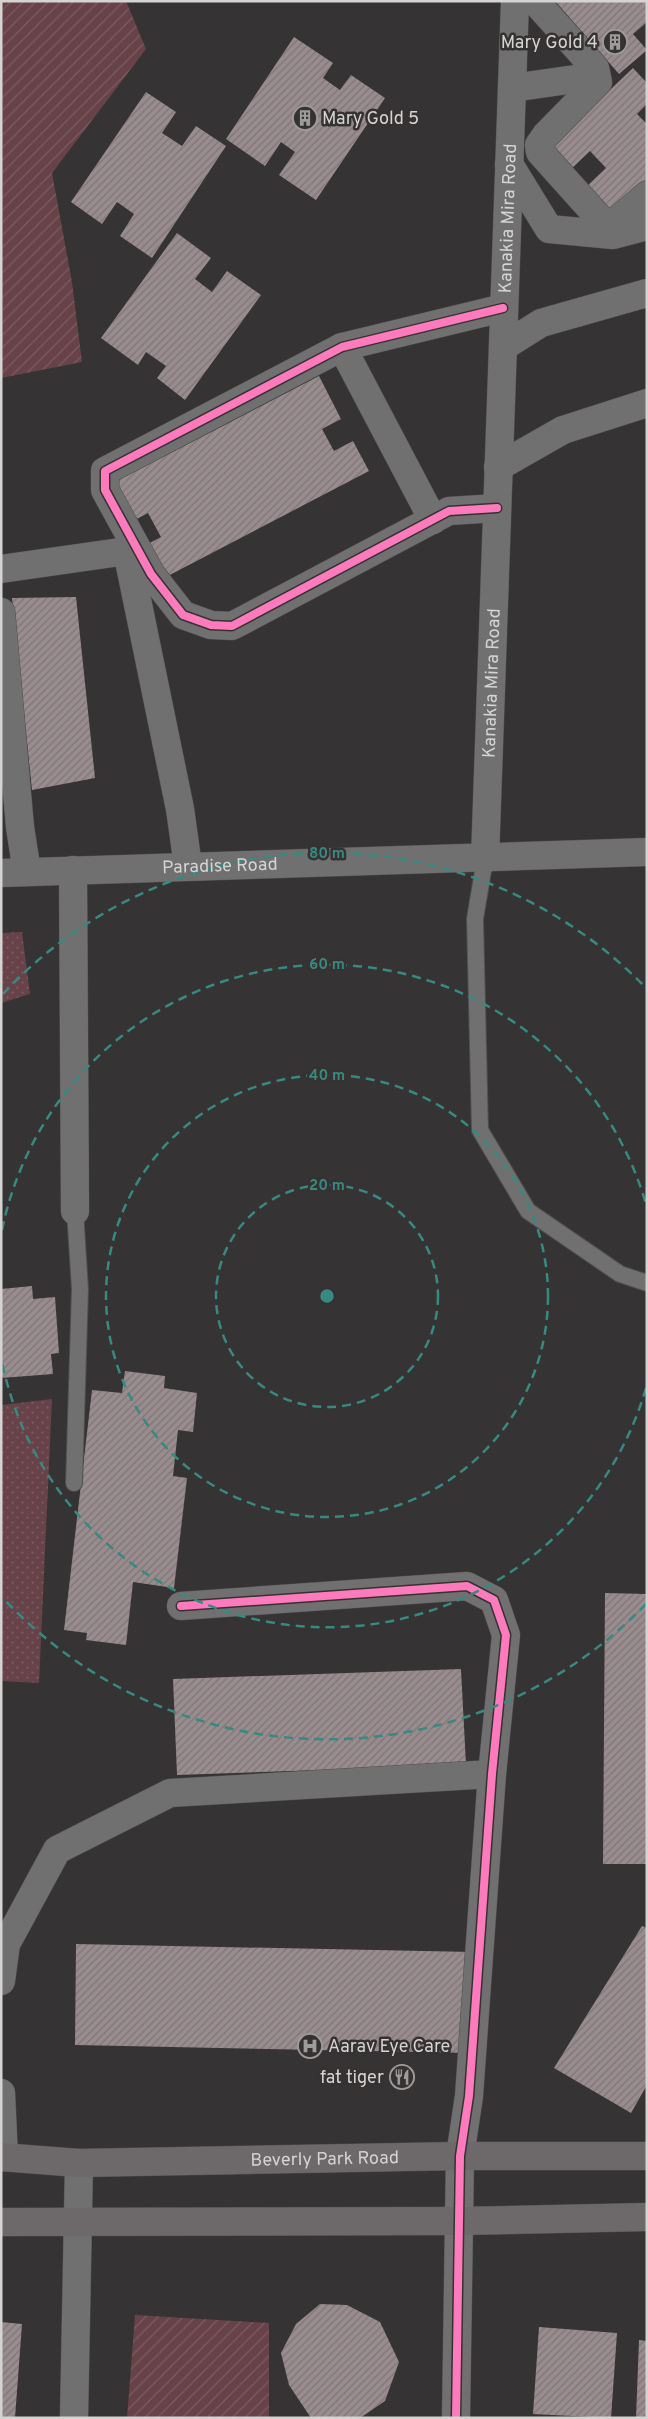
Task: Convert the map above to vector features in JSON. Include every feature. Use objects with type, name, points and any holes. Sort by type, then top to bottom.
[{"type":"main road","name":"Beverly Park Road","points":[[3,2157],[80,2163],[460,2156],[647,2156]]},
{"type":"main road","points":[[1,2222],[458,2221],[647,2217]]},
{"type":"street","name":"Kanakia Mira Road","points":[[484,859],[515,1]]},
{"type":"street","points":[[535,1],[595,68],[598,82],[546,135],[539,145],[540,152],[601,220],[612,225],[647,195]]},
{"type":"street","points":[[512,88],[596,76]]},
{"type":"street","points":[[509,164],[549,229],[613,235],[647,226]]},
{"type":"street","points":[[503,346],[541,323],[647,293]]},
{"type":"street","points":[[497,508],[449,511],[232,626],[211,625],[183,615],[151,574],[105,490],[106,470],[342,347],[503,308]]},
{"type":"street","points":[[342,347],[433,520]]},
{"type":"street","points":[[498,467],[562,430],[647,403]]},
{"type":"street","points":[[1,569],[127,551],[178,800],[188,866]]},
{"type":"street","points":[[1,612],[20,827],[14,872]]},
{"type":"street","name":"Paradise Road","points":[[14,872],[484,859],[647,852]]},
{"type":"street","points":[[73,870],[75,1211]]},
{"type":"street","points":[[181,1606],[467,1586],[494,1600],[506,1635],[492,1774],[469,2096],[460,2156],[456,2418]]},
{"type":"street","points":[[1,1981],[6,1944],[57,1850],[170,1793],[492,1774]]},
{"type":"street","points":[[1,2093],[3,2157]]},
{"type":"street","points":[[74,2418],[80,2163]]},
{"type":"lane","name":"Kanakia Mira Road","points":[[484,859],[475,918],[480,1130],[528,1211],[620,1274],[647,1283]]},
{"type":"lane","points":[[74,1483],[80,1289],[75,1211]]},
{"type":"shaded area","points":[[1,1],[126,1],[146,49],[52,173],[72,282],[82,362],[1,378]]},
{"type":"shaded area","points":[[22,932],[30,994],[1,1003],[1,933]]},
{"type":"shaded area","points":[[52,1399],[39,1683],[1,1681],[1,1405]]},
{"type":"shaded area","points":[[135,2315],[269,2323],[269,2418],[127,2418]]},
{"type":"building","name":"Mary Gold 4","points":[[555,1],[647,1],[647,22],[633,34],[647,50],[619,74]]},
{"type":"building","name":"Mary Gold 5","points":[[294,37],[333,63],[323,78],[340,90],[351,75],[385,98],[316,200],[279,175],[295,152],[281,142],[265,166],[226,139]]},
{"type":"building","points":[[633,68],[647,83],[647,104],[637,114],[647,124],[647,183],[609,219],[582,191],[606,168],[590,151],[569,171],[548,149]]},
{"type":"building","points":[[146,92],[176,112],[162,133],[182,146],[196,126],[226,146],[152,258],[120,236],[134,214],[117,202],[102,224],[71,202]]},
{"type":"building","points":[[177,233],[211,258],[195,279],[212,292],[227,271],[261,295],[185,400],[157,378],[166,366],[146,352],[138,365],[101,338]]},
{"type":"building","points":[[319,376],[341,419],[322,429],[334,451],[353,441],[369,471],[162,579],[144,546],[161,537],[148,513],[131,522],[111,484]]},
{"type":"building","points":[[76,597],[95,778],[32,790],[12,598]]},
{"type":"building","points":[[32,1286],[33,1299],[55,1297],[59,1353],[51,1354],[53,1374],[1,1378],[1,1289]]},
{"type":"building","points":[[125,1371],[165,1376],[164,1388],[197,1393],[193,1432],[178,1430],[173,1476],[187,1478],[174,1588],[133,1582],[126,1645],[86,1640],[87,1633],[64,1630],[92,1390],[122,1393]]},
{"type":"building","points":[[605,1593],[647,1594],[647,1864],[603,1864]]},
{"type":"building","points":[[461,1669],[466,1765],[177,1775],[173,1679]]},
{"type":"building","points":[[642,1926],[647,1928],[647,2085],[631,2113],[554,2068]]},
{"type":"building","points":[[76,1944],[472,1952],[470,2053],[75,2045]]},
{"type":"building","points":[[320,2304],[347,2305],[380,2322],[399,2362],[385,2401],[360,2418],[311,2418],[289,2385],[281,2353],[296,2324]]},
{"type":"building","points":[[1,2322],[22,2324],[15,2418],[1,2418]]},
{"type":"building","points":[[539,2327],[617,2333],[611,2418],[533,2414]]},
{"type":"building","points":[[639,2340],[647,2341],[647,2418],[636,2418]]},
{"type":"cycle path","points":[[497,508],[449,511],[232,626],[211,625],[183,615],[151,574],[105,490],[105,471],[342,347],[503,308]]},
{"type":"cycle path","points":[[181,1606],[467,1586],[494,1600],[506,1635],[492,1774],[469,2096],[460,2156],[456,2418]]},
{"type":"place","name":"Mary Gold 4","points":[[615,42]]},
{"type":"place","name":"Mary Gold 5","points":[[305,118]]},
{"type":"place","name":"Aarav Eye Care","points":[[310,2046]]},
{"type":"place","name":"fat tiger","points":[[402,2077]]}]
